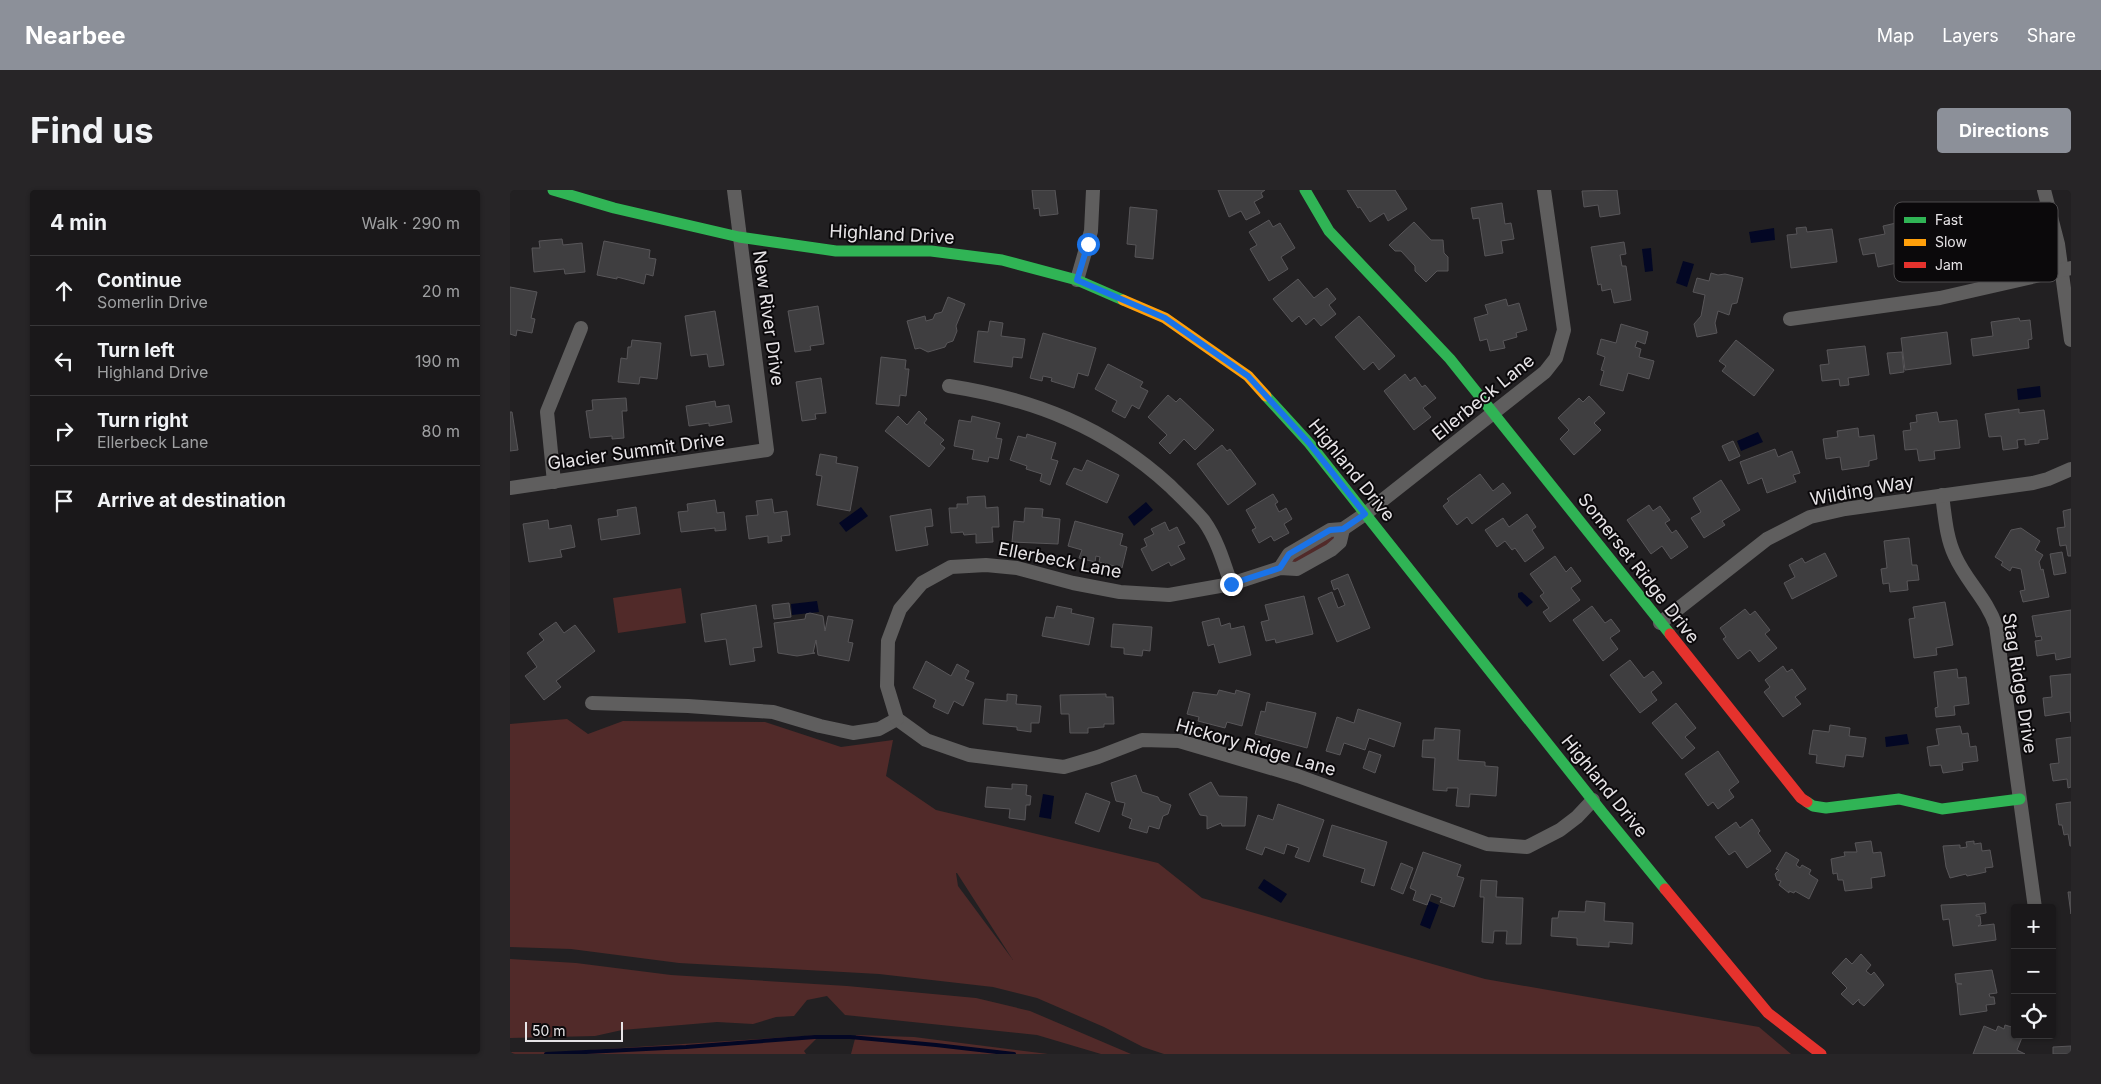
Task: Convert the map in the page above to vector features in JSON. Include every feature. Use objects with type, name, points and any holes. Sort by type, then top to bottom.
[{"type":"street","name":"Highland Drive","points":[[552,190],[614,208],[739,237],[836,251],[931,251],[1002,260],[1077,280],[1165,318],[1248,376],[1309,443],[1594,800],[1768,1013],[1821,1054]]},
{"type":"street","name":"New River Drive","points":[[734,190],[767,450]]},
{"type":"street","points":[[1077,280],[1091,231],[1094,204],[1093,190]]},
{"type":"street","name":"Somerset Ridge Drive","points":[[1305,190],[1330,231],[1345,250],[1450,359],[1801,798],[1812,806],[1841,807],[1899,799],[1942,809],[2020,799]]},
{"type":"street","name":"Ellerbeck Lane","points":[[897,719],[887,686],[888,641],[900,609],[922,583],[951,567],[986,565],[1017,568],[1073,583],[1130,593],[1169,595],[1231,584],[1280,568],[1289,554],[1330,530],[1343,529],[1365,514],[1545,372],[1556,358],[1562,340],[1563,321],[1544,190]]},
{"type":"street","points":[[2058,244],[2066,270],[2071,340]]},
{"type":"street","points":[[1790,319],[1940,298],[2012,282]]},
{"type":"street","points":[[554,482],[547,412],[581,328]]},
{"type":"street","points":[[949,386],[986,392],[1034,405],[1081,424],[1124,450],[1155,472],[1204,522],[1221,554],[1231,584]]},
{"type":"street","name":"Glacier Summit Drive","points":[[510,488],[767,450]]},
{"type":"street","name":"Wilding Way","points":[[1660,623],[1767,539],[1810,517],[1834,511],[2033,483],[2055,477],[2071,469]]},
{"type":"street","name":"Stag Ridge Drive","points":[[1942,495],[1947,531],[1955,556],[1986,601],[1996,626],[2034,904]]},
{"type":"street","points":[[592,704],[688,706],[773,712],[820,726],[853,733],[879,729],[897,719]]},
{"type":"street","name":"Hickory Ridge Lane","points":[[897,719],[926,740],[969,755],[1064,767],[1098,757],[1142,740],[1179,741],[1298,776],[1487,844],[1527,847],[1560,830],[1594,800]]},
{"type":"shaded area","points":[[1329,535],[1335,536],[1335,540],[1298,564],[1291,563],[1291,559]]},
{"type":"shaded area","points":[[681,588],[686,623],[618,633],[613,598]]},
{"type":"shaded area","points":[[567,719],[588,734],[623,721],[765,722],[841,747],[893,740],[886,776],[936,810],[1158,863],[1202,898],[1485,979],[1759,1027],[1791,1054],[1164,1054],[1143,1047],[1104,1027],[1037,998],[993,987],[879,974],[679,963],[571,949],[510,947],[510,724]],"holes":[[[957,873],[1013,960],[958,886]]]},
{"type":"shaded area","points":[[510,959],[576,963],[671,975],[847,986],[976,998],[1030,1011],[1131,1054],[1101,1054],[1037,1035],[845,1015],[827,996],[807,1000],[794,1016],[776,1017],[753,1024],[717,1022],[622,1030],[595,1036],[510,1038]]},
{"type":"shaded area","points":[[820,1035],[804,1051],[806,1054],[510,1054],[510,1052],[559,1052]]},
{"type":"shaded area","points":[[856,1035],[914,1037],[1048,1054],[851,1054]]},
{"type":"water","points":[[1774,228],[1775,240],[1751,243],[1749,232]]},
{"type":"water","points":[[1651,248],[1653,271],[1645,272],[1642,249]]},
{"type":"water","points":[[1683,261],[1694,264],[1687,287],[1676,283]]},
{"type":"water","points":[[2040,386],[2041,397],[2018,400],[2017,389]]},
{"type":"water","points":[[1758,432],[1763,442],[1741,451],[1737,441]]},
{"type":"water","points":[[1146,502],[1153,510],[1134,526],[1128,517]]},
{"type":"water","points":[[861,507],[868,516],[846,532],[839,523]]},
{"type":"water","points":[[1522,592],[1533,602],[1527,607],[1518,597],[1518,593]]},
{"type":"water","points":[[817,601],[819,612],[792,615],[791,604]]},
{"type":"water","points":[[1907,734],[1909,744],[1886,747],[1885,737]]},
{"type":"water","points":[[1043,794],[1054,796],[1051,819],[1039,817]]},
{"type":"water","points":[[1264,879],[1287,894],[1281,903],[1258,888]]},
{"type":"water","points":[[1429,901],[1439,905],[1430,929],[1420,925]]},
{"type":"building","points":[[1032,190],[1055,190],[1058,214],[1040,216],[1039,208],[1034,209]]},
{"type":"building","points":[[1218,190],[1265,190],[1261,193],[1263,197],[1254,202],[1260,213],[1246,220],[1241,211],[1229,217]]},
{"type":"building","points":[[1347,190],[1395,190],[1407,209],[1388,221],[1384,213],[1370,222],[1360,207],[1358,208]]},
{"type":"building","points":[[1617,190],[1620,214],[1600,217],[1598,205],[1584,207],[1582,191]]},
{"type":"building","points":[[1502,203],[1505,224],[1511,223],[1514,239],[1501,241],[1503,253],[1485,256],[1479,218],[1473,219],[1471,208]]},
{"type":"building","points":[[1130,207],[1157,210],[1153,259],[1135,257],[1136,245],[1127,244]]},
{"type":"building","points":[[1269,220],[1273,227],[1280,223],[1295,248],[1281,257],[1288,269],[1269,281],[1250,249],[1257,245],[1249,232]]},
{"type":"building","points":[[1414,222],[1431,240],[1443,240],[1444,253],[1448,257],[1448,271],[1437,271],[1426,282],[1415,271],[1415,266],[1401,251],[1395,251],[1389,245]]},
{"type":"building","points":[[1894,223],[1894,264],[1878,267],[1875,253],[1863,255],[1859,239],[1885,234],[1883,226]]},
{"type":"building","points":[[1806,227],[1807,232],[1832,229],[1837,262],[1791,268],[1787,235],[1797,234],[1796,228]]},
{"type":"building","points":[[562,239],[563,245],[582,243],[585,272],[565,274],[564,269],[534,272],[532,248],[540,248],[539,241]]},
{"type":"building","points":[[604,241],[650,250],[649,258],[656,259],[653,276],[646,274],[644,284],[617,277],[617,279],[597,275]]},
{"type":"building","points":[[1624,242],[1626,254],[1620,255],[1622,266],[1626,266],[1631,300],[1614,303],[1611,289],[1602,291],[1601,284],[1598,285],[1591,247]]},
{"type":"building","points":[[1711,273],[1743,278],[1737,303],[1732,304],[1729,315],[1718,311],[1715,323],[1717,333],[1697,337],[1694,324],[1701,316],[1705,295],[1693,292],[1697,278],[1709,281]]},
{"type":"building","points":[[1298,279],[1314,298],[1327,288],[1336,299],[1329,305],[1336,314],[1321,326],[1314,318],[1306,325],[1299,316],[1292,322],[1273,299]]},
{"type":"building","points":[[510,287],[537,292],[531,318],[535,319],[532,333],[517,330],[516,336],[510,334]]},
{"type":"building","points":[[948,297],[965,304],[956,326],[957,331],[953,341],[947,343],[945,347],[928,352],[920,348],[915,349],[907,321],[925,316],[926,321],[933,319],[935,314],[942,312]]},
{"type":"building","points":[[1506,299],[1508,306],[1519,303],[1527,330],[1516,333],[1517,337],[1503,341],[1505,348],[1490,351],[1487,339],[1480,341],[1474,318],[1488,314],[1485,305]]},
{"type":"building","points":[[818,306],[824,344],[810,346],[811,350],[795,352],[788,311]]},
{"type":"building","points":[[715,311],[724,365],[709,367],[707,354],[691,356],[685,316]]},
{"type":"building","points":[[1359,316],[1395,356],[1379,370],[1373,362],[1364,370],[1335,337]]},
{"type":"building","points":[[2019,318],[2020,321],[2030,320],[2032,339],[2028,340],[2029,348],[1973,356],[1971,339],[1993,336],[1991,322]]},
{"type":"building","points":[[990,321],[1003,323],[1001,336],[1025,339],[1022,358],[1013,357],[1012,367],[974,362],[978,331],[988,332]]},
{"type":"building","points":[[1621,324],[1648,332],[1645,344],[1637,341],[1635,347],[1641,349],[1639,357],[1654,361],[1649,379],[1628,373],[1623,391],[1600,385],[1604,371],[1601,370],[1605,357],[1597,354],[1601,339],[1616,343]]},
{"type":"building","points":[[1947,332],[1951,364],[1905,370],[1901,338]]},
{"type":"building","points":[[1043,333],[1096,348],[1088,376],[1078,373],[1074,388],[1051,381],[1052,378],[1043,376],[1042,381],[1030,378]]},
{"type":"building","points":[[632,340],[661,343],[657,379],[640,377],[639,384],[618,382],[621,358],[627,359],[628,347],[631,347]]},
{"type":"building","points":[[1736,340],[1774,370],[1754,396],[1722,371],[1726,366],[1719,361]]},
{"type":"building","points":[[1865,346],[1869,375],[1848,378],[1849,385],[1840,386],[1839,379],[1822,381],[1820,365],[1829,364],[1827,350]]},
{"type":"building","points":[[1902,352],[1904,372],[1890,374],[1887,353]]},
{"type":"building","points":[[881,357],[906,360],[905,369],[909,369],[906,396],[900,395],[899,406],[876,404]]},
{"type":"building","points":[[1108,364],[1143,382],[1140,387],[1148,391],[1139,409],[1132,405],[1125,418],[1112,411],[1117,401],[1095,389]]},
{"type":"building","points":[[1405,374],[1410,381],[1415,377],[1422,387],[1425,385],[1436,398],[1423,408],[1431,417],[1414,430],[1384,391]]},
{"type":"building","points":[[821,378],[826,413],[815,414],[816,419],[802,421],[796,382]]},
{"type":"building","points":[[1168,395],[1176,402],[1180,398],[1214,430],[1195,450],[1184,439],[1170,454],[1159,443],[1167,435],[1148,417]]},
{"type":"building","points":[[1589,396],[1605,413],[1594,423],[1601,430],[1574,455],[1560,439],[1569,430],[1558,418],[1579,398],[1583,402]]},
{"type":"building","points":[[626,398],[627,411],[622,411],[624,438],[612,439],[612,436],[590,438],[586,411],[593,410],[592,400]]},
{"type":"building","points":[[715,401],[716,407],[729,405],[732,422],[709,426],[709,423],[689,426],[686,406]]},
{"type":"building","points":[[2019,409],[2019,413],[2044,410],[2048,439],[2039,440],[2039,443],[2025,445],[2025,439],[2017,440],[2018,448],[2003,450],[2001,436],[1989,437],[1985,414]]},
{"type":"building","points":[[919,411],[927,419],[924,423],[944,440],[940,444],[945,448],[929,467],[885,431],[898,416],[907,425]]},
{"type":"building","points":[[510,412],[512,412],[518,450],[510,451]]},
{"type":"building","points":[[1937,412],[1939,422],[1957,420],[1960,448],[1934,451],[1935,459],[1919,461],[1917,449],[1905,450],[1903,431],[1911,430],[1910,423],[1917,422],[1916,415]]},
{"type":"building","points":[[972,416],[1000,423],[996,438],[1002,439],[998,459],[989,457],[988,462],[972,459],[974,450],[954,446],[959,420],[971,422]]},
{"type":"building","points":[[1858,428],[1859,437],[1874,435],[1877,459],[1869,461],[1869,466],[1842,470],[1840,457],[1826,459],[1823,439],[1838,437],[1837,431]]},
{"type":"building","points":[[1027,434],[1056,443],[1051,459],[1058,461],[1050,485],[1040,481],[1042,474],[1026,469],[1027,466],[1010,460],[1018,436],[1026,438]]},
{"type":"building","points":[[1733,441],[1740,456],[1729,461],[1722,446]]},
{"type":"building","points":[[1222,445],[1227,451],[1230,449],[1256,484],[1228,505],[1197,464]]},
{"type":"building","points":[[1775,449],[1778,457],[1792,451],[1800,473],[1793,475],[1796,482],[1767,493],[1762,478],[1748,484],[1740,462]]},
{"type":"building","points":[[820,454],[837,457],[836,463],[858,467],[850,511],[817,505],[822,476],[816,475]]},
{"type":"building","points":[[1087,460],[1119,475],[1107,503],[1066,484],[1074,468],[1082,471]]},
{"type":"building","points":[[1480,474],[1493,491],[1503,483],[1511,493],[1472,524],[1467,517],[1457,525],[1443,506],[1449,501],[1447,499]]},
{"type":"building","points":[[1721,480],[1740,510],[1722,521],[1725,525],[1704,538],[1691,518],[1701,512],[1693,498]]},
{"type":"building","points":[[1273,494],[1278,502],[1275,504],[1279,512],[1286,508],[1292,519],[1284,524],[1289,533],[1274,541],[1271,536],[1259,543],[1252,530],[1256,528],[1246,510]]},
{"type":"building","points":[[985,496],[986,508],[998,507],[999,527],[992,527],[993,542],[976,543],[976,534],[951,533],[949,508],[957,508],[957,504],[968,504],[967,497]]},
{"type":"building","points":[[772,499],[774,513],[787,511],[790,535],[781,536],[782,541],[768,543],[768,536],[749,539],[746,516],[758,515],[756,501]]},
{"type":"building","points":[[715,500],[717,513],[724,512],[726,530],[715,531],[715,528],[681,532],[678,512],[688,511],[687,504]]},
{"type":"building","points":[[1649,505],[1653,511],[1660,506],[1670,520],[1665,523],[1672,533],[1676,530],[1688,547],[1671,559],[1662,546],[1651,554],[1627,520]]},
{"type":"building","points":[[636,507],[640,534],[601,540],[598,519],[618,516],[617,510]]},
{"type":"building","points":[[1025,508],[1043,509],[1042,517],[1060,519],[1058,544],[1012,542],[1014,521],[1024,522]]},
{"type":"building","points":[[931,509],[933,526],[925,527],[928,545],[896,551],[890,516]]},
{"type":"building","points":[[2071,509],[2071,556],[2068,556],[2066,545],[2060,546],[2057,528],[2065,527],[2063,511]]},
{"type":"building","points":[[1527,514],[1536,527],[1532,530],[1544,548],[1525,562],[1515,548],[1512,550],[1505,541],[1497,547],[1485,530],[1503,518],[1509,527]]},
{"type":"building","points":[[548,520],[549,529],[571,525],[575,547],[560,550],[562,557],[529,562],[523,524]]},
{"type":"building","points":[[1075,521],[1123,534],[1120,545],[1127,547],[1122,568],[1099,562],[1100,557],[1096,556],[1095,562],[1079,558],[1082,550],[1068,546]]},
{"type":"building","points":[[1165,522],[1169,531],[1177,527],[1185,543],[1178,546],[1185,559],[1171,566],[1169,562],[1152,571],[1141,549],[1147,546],[1144,539],[1154,534],[1151,529]]},
{"type":"building","points":[[2021,528],[2040,541],[2035,550],[2043,555],[2039,562],[2041,570],[2043,569],[2049,597],[2023,602],[2020,591],[2025,590],[2021,569],[2012,567],[2010,571],[2001,565],[2003,562],[1995,557],[2011,530]]},
{"type":"building","points":[[1909,538],[1912,565],[1917,565],[1919,580],[1907,581],[1908,590],[1890,592],[1889,583],[1883,584],[1881,569],[1887,568],[1884,541]]},
{"type":"building","points":[[2062,552],[2066,573],[2054,575],[2050,554]]},
{"type":"building","points":[[1825,553],[1837,576],[1792,599],[1784,583],[1795,577],[1789,565],[1802,558],[1805,563]]},
{"type":"building","points":[[1555,556],[1566,572],[1571,567],[1581,581],[1571,588],[1580,600],[1550,622],[1543,612],[1549,608],[1540,596],[1544,593],[1530,574]]},
{"type":"building","points":[[1348,574],[1370,628],[1337,642],[1318,598],[1332,592],[1338,608],[1345,605],[1338,588],[1334,590],[1331,581]]},
{"type":"building","points":[[1304,596],[1313,634],[1276,643],[1275,639],[1266,641],[1261,622],[1269,620],[1265,605]]},
{"type":"building","points":[[1945,602],[1953,645],[1936,648],[1937,655],[1914,658],[1909,619],[1915,618],[1913,607]]},
{"type":"building","points":[[789,603],[791,617],[774,619],[772,605]]},
{"type":"building","points":[[756,605],[762,647],[753,648],[755,661],[730,665],[726,639],[705,642],[701,614]]},
{"type":"building","points":[[1057,606],[1072,609],[1071,613],[1094,618],[1089,645],[1042,636],[1046,617],[1054,618]]},
{"type":"building","points":[[1592,606],[1605,623],[1611,619],[1620,631],[1610,638],[1618,649],[1603,661],[1573,620]]},
{"type":"building","points":[[1745,609],[1750,615],[1755,611],[1770,630],[1765,634],[1777,648],[1759,662],[1750,650],[1738,659],[1723,639],[1726,637],[1720,628]]},
{"type":"building","points":[[2071,610],[2071,657],[2056,660],[2055,653],[2037,656],[2035,641],[2042,640],[2041,636],[2036,637],[2032,616]]},
{"type":"building","points":[[806,614],[823,616],[825,631],[828,616],[853,620],[848,642],[853,643],[849,661],[818,655],[816,640],[813,653],[815,653],[797,656],[778,653],[774,623],[805,619]]},
{"type":"building","points":[[1219,618],[1221,626],[1230,623],[1231,629],[1244,626],[1251,655],[1219,663],[1214,644],[1208,646],[1202,622]]},
{"type":"building","points":[[556,622],[564,633],[575,625],[595,651],[556,681],[561,687],[544,700],[525,676],[537,667],[527,653],[544,640],[539,634]]},
{"type":"building","points":[[1113,624],[1152,627],[1150,651],[1143,650],[1142,656],[1124,654],[1124,648],[1111,647]]},
{"type":"building","points":[[1630,660],[1644,678],[1653,671],[1662,683],[1651,692],[1657,700],[1640,713],[1610,675]]},
{"type":"building","points":[[926,661],[951,676],[957,664],[969,671],[965,679],[974,683],[963,706],[954,701],[948,714],[933,707],[936,700],[913,688]]},
{"type":"building","points":[[1783,666],[1787,672],[1792,669],[1806,689],[1795,697],[1801,704],[1783,717],[1764,692],[1770,687],[1765,680]]},
{"type":"building","points":[[1957,669],[1958,678],[1966,677],[1969,704],[1954,706],[1955,715],[1936,717],[1935,708],[1938,707],[1934,672]]},
{"type":"building","points":[[2071,674],[2071,722],[2070,712],[2045,716],[2043,698],[2052,697],[2050,676]]},
{"type":"building","points":[[1219,690],[1235,694],[1236,690],[1250,694],[1242,726],[1227,722],[1225,728],[1198,721],[1199,717],[1187,714],[1193,692],[1217,695]]},
{"type":"building","points":[[1007,694],[1017,695],[1016,704],[1041,706],[1039,723],[1031,723],[1031,732],[1017,730],[1017,727],[983,724],[985,699],[1007,701]]},
{"type":"building","points":[[1106,694],[1106,697],[1113,697],[1114,724],[1104,724],[1104,727],[1088,728],[1088,733],[1070,733],[1069,714],[1061,714],[1060,695]]},
{"type":"building","points":[[1267,702],[1316,713],[1307,748],[1255,734],[1261,711],[1265,712]]},
{"type":"building","points":[[1676,703],[1696,728],[1685,737],[1695,748],[1682,759],[1652,723]]},
{"type":"building","points":[[1358,709],[1401,723],[1394,747],[1369,738],[1365,750],[1344,743],[1340,755],[1326,751],[1337,717],[1354,723]]},
{"type":"building","points":[[1830,725],[1850,728],[1849,736],[1866,738],[1863,757],[1846,755],[1844,767],[1816,763],[1817,755],[1809,754],[1813,730],[1829,732]]},
{"type":"building","points":[[1960,726],[1962,734],[1968,733],[1970,747],[1976,746],[1978,761],[1962,763],[1963,770],[1943,773],[1941,765],[1930,766],[1927,747],[1939,745],[1936,729]]},
{"type":"building","points":[[1435,728],[1460,730],[1458,760],[1485,762],[1485,766],[1498,767],[1496,796],[1470,794],[1469,807],[1456,806],[1458,788],[1447,788],[1447,791],[1433,790],[1435,758],[1422,757],[1423,740],[1434,740]]},
{"type":"building","points":[[2071,737],[2071,787],[2068,788],[2067,779],[2053,781],[2050,764],[2059,763],[2056,739]]},
{"type":"building","points":[[1369,751],[1381,755],[1375,773],[1363,768]]},
{"type":"building","points":[[1718,751],[1739,782],[1729,790],[1734,797],[1718,809],[1713,802],[1708,806],[1685,774]]},
{"type":"building","points":[[1136,775],[1142,792],[1158,797],[1160,801],[1171,805],[1168,814],[1163,816],[1159,829],[1149,826],[1147,833],[1129,828],[1132,819],[1122,815],[1125,803],[1116,801],[1111,783]]},
{"type":"building","points":[[1211,782],[1219,796],[1247,797],[1245,826],[1222,826],[1221,823],[1207,829],[1207,816],[1200,815],[1189,794]]},
{"type":"building","points":[[1012,784],[1027,785],[1026,795],[1031,796],[1030,805],[1026,805],[1025,820],[1009,818],[1010,809],[985,807],[987,787],[1012,789]]},
{"type":"building","points":[[1086,793],[1110,802],[1099,832],[1075,823]]},
{"type":"building","points":[[2071,802],[2070,846],[2068,834],[2064,835],[2062,825],[2059,825],[2056,804]]},
{"type":"building","points":[[1278,804],[1324,820],[1309,862],[1295,857],[1299,848],[1287,844],[1284,854],[1265,847],[1262,855],[1246,849],[1258,815],[1273,820]]},
{"type":"building","points":[[1752,819],[1760,831],[1758,833],[1771,851],[1747,868],[1735,851],[1729,855],[1715,837],[1736,822],[1740,828]]},
{"type":"building","points":[[1332,825],[1387,842],[1374,886],[1361,882],[1365,869],[1323,856]]},
{"type":"building","points":[[1871,841],[1873,853],[1881,852],[1885,876],[1871,878],[1872,888],[1845,891],[1843,880],[1838,880],[1837,873],[1833,874],[1831,859],[1845,856],[1844,852],[1857,852],[1855,843]]},
{"type":"building","points":[[1974,841],[1974,844],[1981,843],[1982,851],[1990,850],[1993,867],[1985,868],[1986,872],[1950,878],[1946,867],[1943,846],[1960,845],[1960,848],[1967,847],[1966,842]]},
{"type":"building","points":[[1423,852],[1461,865],[1457,876],[1464,878],[1454,907],[1440,902],[1442,898],[1431,894],[1427,905],[1413,900],[1416,891],[1410,888]]},
{"type":"building","points":[[1786,852],[1799,860],[1796,865],[1800,868],[1802,865],[1811,870],[1809,874],[1818,880],[1809,899],[1795,891],[1794,893],[1789,891],[1789,893],[1779,885],[1781,881],[1777,880],[1775,874],[1779,870],[1776,869]]},
{"type":"building","points":[[1401,863],[1413,868],[1403,894],[1391,889]]},
{"type":"building","points":[[1481,880],[1497,881],[1496,897],[1523,898],[1521,944],[1506,944],[1507,931],[1494,931],[1493,943],[1482,942],[1484,897],[1480,897]]},
{"type":"building","points":[[2068,892],[2071,892],[2071,914]]},
{"type":"building","points":[[1586,901],[1605,903],[1604,921],[1633,923],[1632,944],[1609,942],[1609,947],[1577,945],[1577,938],[1551,936],[1552,918],[1558,918],[1559,911],[1585,912]]},
{"type":"building","points":[[1985,903],[1986,913],[1976,915],[1980,916],[1981,924],[1978,926],[1994,924],[1996,940],[1953,946],[1949,919],[1943,920],[1941,905]]},
{"type":"building","points":[[1861,954],[1871,965],[1866,971],[1871,975],[1874,972],[1884,985],[1864,1006],[1859,1002],[1859,999],[1853,1005],[1841,994],[1847,988],[1832,973],[1846,958],[1852,964]]},
{"type":"building","points":[[1992,970],[1997,993],[1989,994],[1990,997],[1994,997],[1995,1004],[1986,1005],[1987,1011],[1960,1015],[1957,984],[1962,984],[1956,983],[1955,974]]},
{"type":"building","points":[[2005,1025],[2011,1027],[2011,1039],[2021,1039],[2017,1050],[2025,1054],[1973,1054],[1984,1026],[1996,1031],[1998,1026],[2004,1029]]},
{"type":"building","points":[[2071,1046],[2071,1054],[2053,1054],[2053,1047]]},
{"type":"waterway","points":[[546,1054],[686,1047],[815,1037],[850,1037],[1014,1054]]},
{"type":"traffic: fast","points":[[553,190],[614,208],[739,237],[836,251],[931,251],[1002,260],[1077,280],[1123,300]]},
{"type":"traffic: fast","points":[[1305,190],[1329,231],[1450,359],[1670,634]]},
{"type":"traffic: fast","points":[[1266,396],[1309,443],[1665,889]]},
{"type":"traffic: fast","points":[[1807,802],[1813,806],[1826,808],[1899,799],[1942,809],[2020,799]]},
{"type":"traffic: slow","points":[[1123,300],[1165,318],[1248,376],[1266,396]]},
{"type":"traffic: jam","points":[[1670,634],[1801,798],[1807,802]]},
{"type":"traffic: jam","points":[[1665,889],[1768,1013],[1821,1054]]},
{"type":"route","points":[[1088,244],[1077,280],[1165,318],[1248,376],[1309,443],[1365,514],[1343,529],[1330,530],[1289,554],[1280,568],[1231,584]]}]
